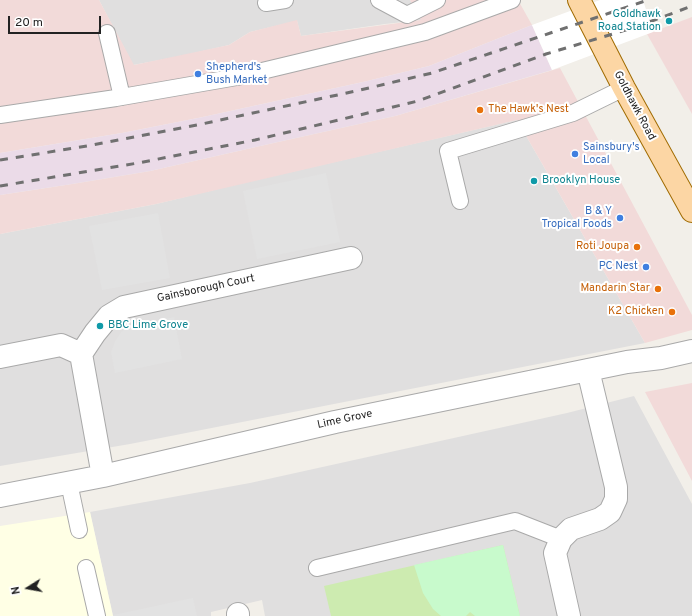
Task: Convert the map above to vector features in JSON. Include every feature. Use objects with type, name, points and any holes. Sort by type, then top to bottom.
[{"type":"main road","name":"Goldhawk Road","points":[[579,0],[624,88],[692,211]]},
{"type":"street","name":"Gainsborough Court","points":[[81,354],[109,316],[124,307],[351,258]]},
{"type":"street","points":[[0,357],[61,345],[81,354],[103,476]]},
{"type":"street","name":"Lime Grove","points":[[0,496],[103,476],[335,422],[627,362],[661,358],[692,351]]},
{"type":"street","points":[[569,616],[555,553],[561,538],[571,530],[600,519],[610,512],[616,499],[616,487],[588,370]]},
{"type":"lane","points":[[266,3],[285,0]]},
{"type":"lane","points":[[379,0],[407,15],[437,0]]},
{"type":"lane","points":[[0,115],[122,97],[237,76],[425,32],[512,0]]},
{"type":"lane","points":[[107,33],[122,97]]},
{"type":"lane","points":[[460,201],[448,151],[573,113],[624,88]]},
{"type":"lane","points":[[69,483],[79,530]]},
{"type":"lane","points":[[317,568],[515,521],[561,538]]},
{"type":"lane","points":[[86,568],[97,616]]},
{"type":"shaded area","name":"Shepherd's Bush Market","points":[[0,0],[99,0],[134,65],[229,45],[250,32],[297,20],[301,36],[421,20],[410,0],[518,0],[532,25],[429,66],[363,82],[122,133],[0,153]]},
{"type":"shaded area","points":[[99,0],[410,0],[422,20],[301,36],[297,21],[250,32],[229,45],[133,65]]},
{"type":"shaded area","points":[[692,17],[692,114],[647,34]]},
{"type":"shaded area","points":[[532,25],[552,70],[395,116],[150,171],[0,195],[0,153],[122,133],[363,82],[429,66]]},
{"type":"shaded area","points":[[560,68],[692,315],[692,330],[645,343],[517,120],[156,204],[0,234],[0,195],[150,171],[395,116]]},
{"type":"shaded area","points":[[517,120],[645,343],[130,444],[0,466],[0,234],[156,204]]},
{"type":"shaded area","points":[[326,173],[340,242],[257,259],[243,191]]},
{"type":"shaded area","points":[[158,213],[170,278],[102,290],[89,226]]},
{"type":"shaded area","points":[[174,317],[182,359],[115,373],[111,352],[115,341],[121,332],[129,326]]},
{"type":"shaded area","points":[[692,383],[692,481],[645,392]]},
{"type":"shaded area","points":[[634,396],[692,504],[692,616],[265,616],[262,600],[211,612],[211,616],[113,616],[90,512],[250,483],[567,413]]},
{"type":"shaded area","points":[[90,512],[113,616],[0,616],[0,526]]},
{"type":"shaded area","points":[[193,598],[197,616],[113,616],[113,615]]},
{"type":"green space","points":[[503,545],[520,616],[331,616],[324,586]]},
{"type":"green space","points":[[503,545],[520,616],[475,616],[470,612],[466,616],[441,616],[433,609],[423,593],[414,565]]},
{"type":"pier","points":[[600,0],[643,0],[653,32],[552,70],[532,25]]},
{"type":"railway","points":[[0,160],[87,146],[197,125],[432,73],[648,0]]},
{"type":"railway","points":[[0,186],[138,163],[255,140],[418,101],[546,54],[636,27],[692,6]]},
{"type":"place","name":"Goldhawk Road Station","points":[[669,21]]},
{"type":"place","name":"Shepherd's Bush Market","points":[[198,74]]},
{"type":"place","name":"The Hawk's Nest","points":[[480,110]]},
{"type":"place","name":"Sainsbury's Local","points":[[575,154]]},
{"type":"place","name":"Brooklyn House","points":[[534,181]]},
{"type":"place","name":"B & Y Tropical Foods","points":[[620,218]]},
{"type":"place","name":"Roti Joupa","points":[[637,247]]},
{"type":"place","name":"PC Nest","points":[[646,267]]},
{"type":"place","name":"Mandarin Star","points":[[658,289]]},
{"type":"place","name":"K2 Chicken","points":[[672,312]]},
{"type":"place","name":"BBC Lime Grove","points":[[100,326]]}]
